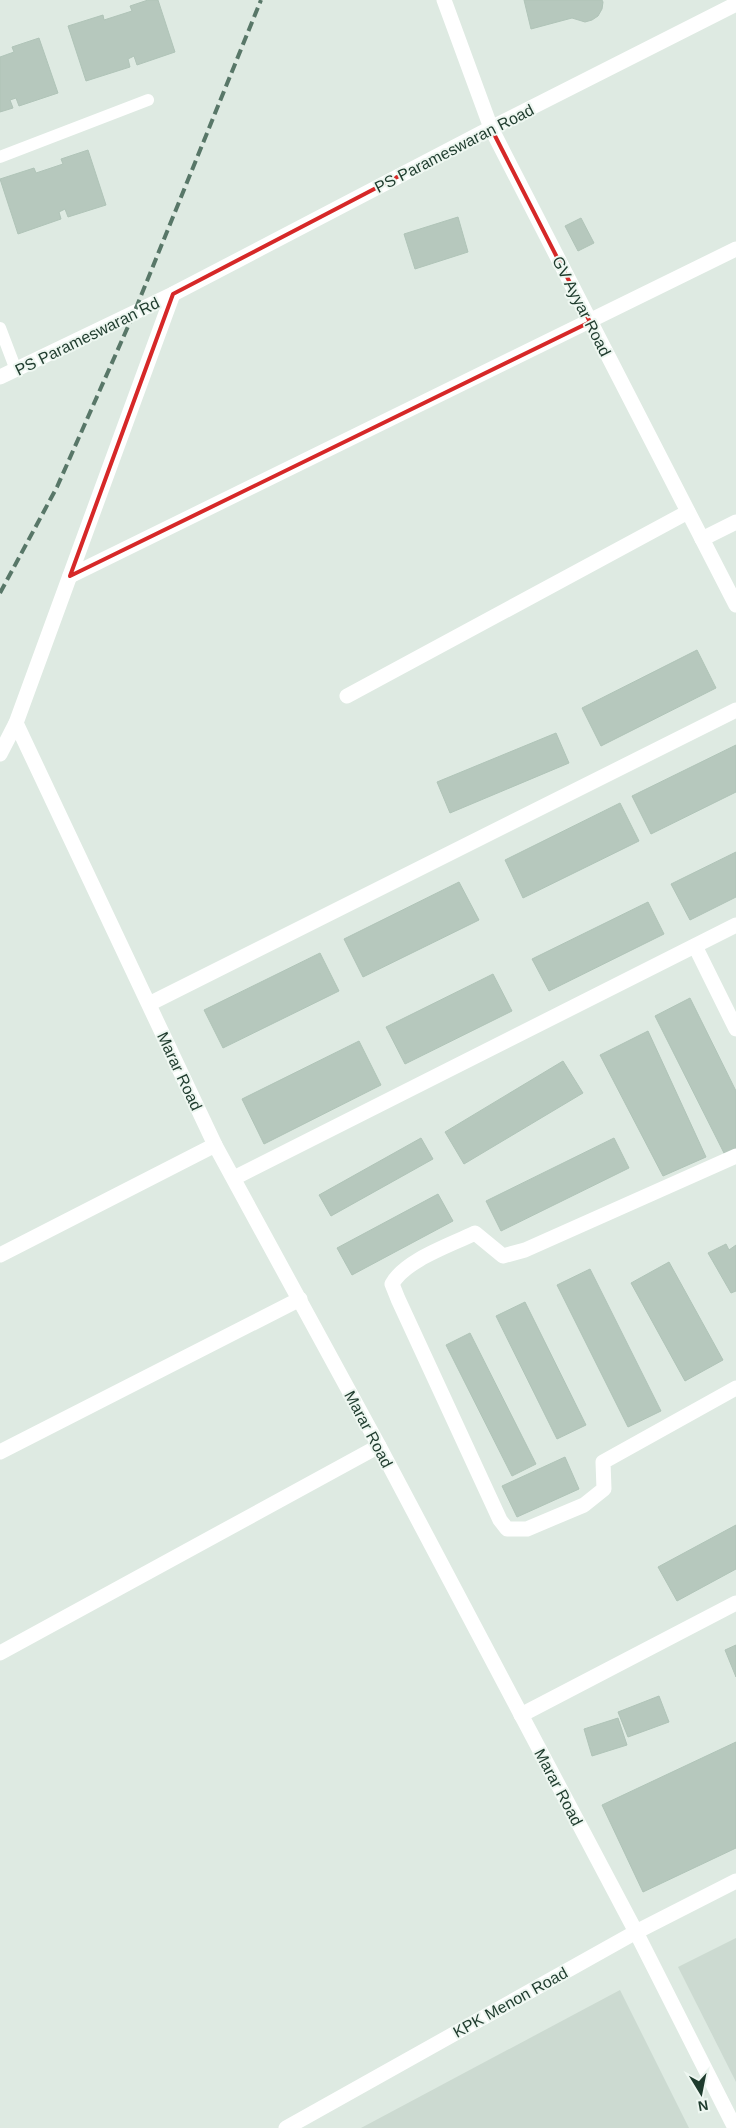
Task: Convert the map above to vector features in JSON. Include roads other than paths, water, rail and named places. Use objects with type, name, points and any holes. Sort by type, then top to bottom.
[{"type":"street","name":"GV Ayyar Road","points":[[444,0],[490,128],[736,605]]},
{"type":"street","name":"PS Parameswaran Road","points":[[173,294],[490,128],[736,4]]},
{"type":"street","points":[[70,576],[736,249]]},
{"type":"street","name":"PS Parameswaran Rd","points":[[0,377],[173,294]]},
{"type":"street","points":[[0,754],[16,723],[173,294]]},
{"type":"street","points":[[347,696],[688,512]]},
{"type":"street","points":[[702,540],[736,522]]},
{"type":"street","points":[[149,1004],[736,710]]},
{"type":"street","name":"Marar Road","points":[[16,723],[215,1144],[379,1446],[636,1932],[735,2128]]},
{"type":"street","points":[[234,1178],[736,925]]},
{"type":"street","points":[[695,946],[736,1028]]},
{"type":"street","points":[[0,1255],[215,1144]]},
{"type":"street","points":[[736,1156],[525,1250],[503,1256],[475,1233],[422,1259],[397,1276],[392,1284],[500,1520],[507,1529],[527,1529],[584,1505],[604,1490],[603,1462],[736,1388]]},
{"type":"street","points":[[0,1452],[300,1299]]},
{"type":"street","points":[[0,1653],[379,1446]]},
{"type":"street","points":[[521,1715],[736,1603]]},
{"type":"street","name":"KPK Menon Road","points":[[286,2128],[308,2122],[636,1932],[736,1881]]},
{"type":"lane","points":[[0,157],[148,100]]},
{"type":"lane","points":[[0,328],[16,370]]},
{"type":"railway","points":[[0,593],[57,487],[134,313],[261,0]]}]
